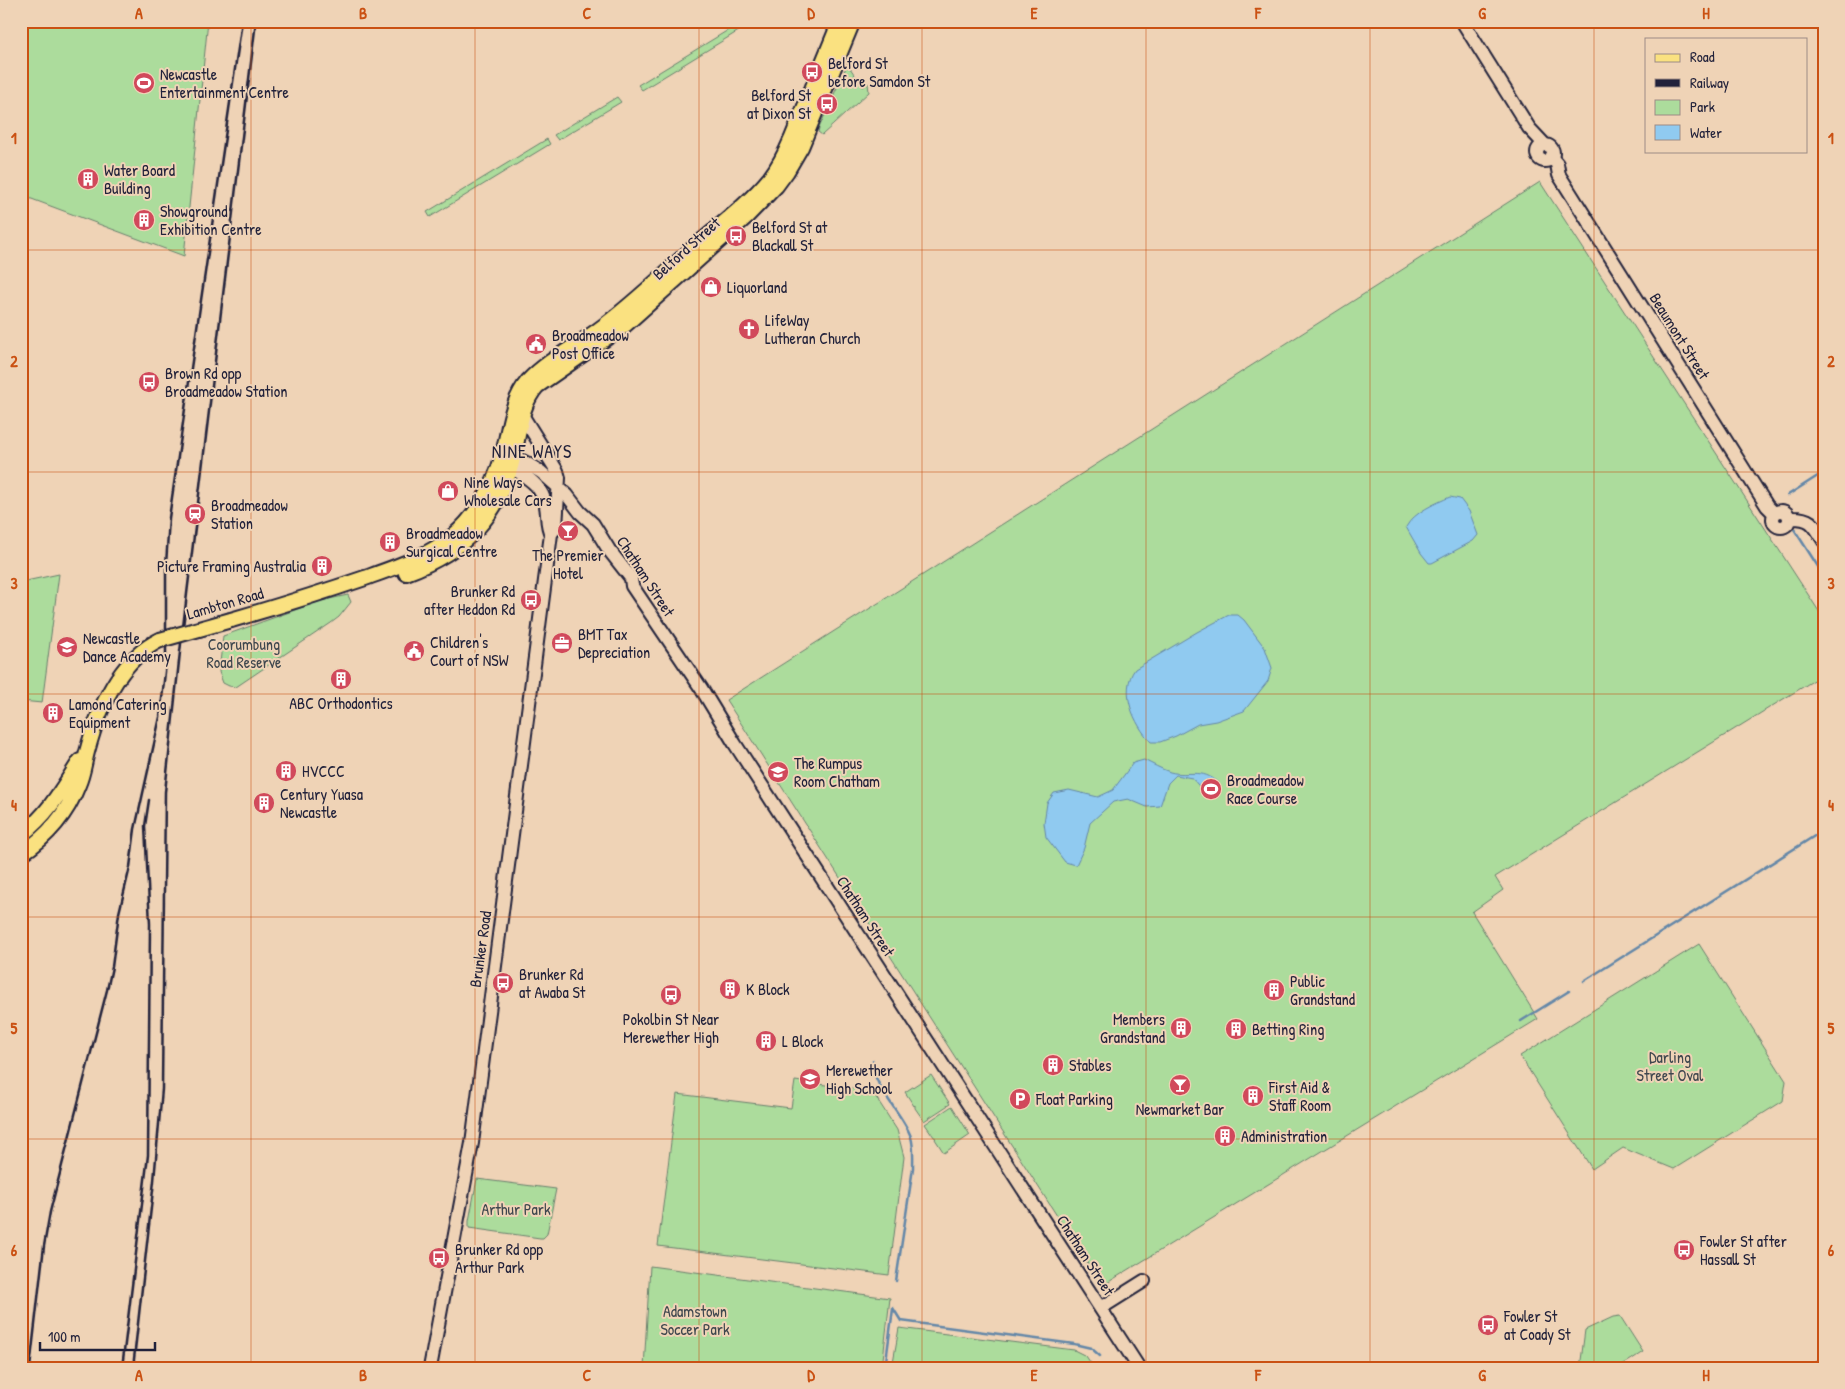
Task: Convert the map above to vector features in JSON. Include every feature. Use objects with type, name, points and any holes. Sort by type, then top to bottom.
[{"type":"main road","name":"Belford Street","points":[[509,461],[515,403],[521,390],[529,380],[625,310],[740,208],[770,178],[792,138],[840,21]]},
{"type":"main road","name":"Belford Street","points":[[509,461],[522,415],[530,394],[537,386],[611,335],[637,314],[747,216],[776,186],[801,147],[853,21]]},
{"type":"main road","name":"Lambton Road","points":[[21,854],[46,835],[66,808],[78,785],[88,750],[110,692],[120,675],[140,654],[160,640],[315,596],[415,559],[452,537],[478,508],[492,483],[509,461]]},
{"type":"main road","name":"Lambton Road","points":[[21,835],[37,822],[49,808],[88,750]]},
{"type":"street","name":"Beaumont Street","points":[[1462,21],[1529,128],[1553,171],[1559,174],[1767,506],[1775,514],[1773,521],[1778,527],[1786,526],[1790,518],[1809,520],[1824,541]]},
{"type":"street","points":[[522,415],[555,467],[559,478],[558,488]]},
{"type":"street","name":"Chatham Street","points":[[509,461],[540,472],[567,495],[580,512],[593,524],[609,550],[631,578],[632,586],[701,688],[740,752],[1139,1368]]},
{"type":"street","name":"Brunker Road","points":[[430,1368],[472,1143],[550,534],[547,527],[546,507],[540,490],[509,461]]},
{"type":"street","name":"Brunker Road","points":[[550,534],[556,527],[558,488]]},
{"type":"street","points":[[1101,1308],[1144,1281]]},
{"type":"green space","points":[[21,21],[208,21],[184,256],[21,195]]},
{"type":"green space","points":[[743,21],[755,21],[642,90],[638,85]]},
{"type":"green space","points":[[851,56],[855,64],[850,68],[863,87],[868,83],[869,92],[822,135],[818,132],[819,128]]},
{"type":"green space","points":[[617,97],[621,102],[558,140],[554,135]]},
{"type":"green space","points":[[547,139],[550,144],[430,217],[427,212]]},
{"type":"green space","name":"Broadmeadow Race Course","points":[[1540,182],[1824,619],[1824,674],[1495,877],[1503,890],[1472,912],[1538,1019],[1102,1286],[726,700]]},
{"type":"green space","points":[[59,574],[42,703],[21,701],[21,582]]},
{"type":"green space","name":"Coorumbung Road Reserve","points":[[348,595],[351,602],[339,617],[331,623],[236,687],[223,683],[219,672],[223,636],[320,601]]},
{"type":"green space","name":"Darling Street Oval","points":[[1699,944],[1786,1081],[1783,1101],[1674,1169],[1623,1148],[1592,1169],[1520,1056]]},
{"type":"green space","points":[[931,1075],[950,1104],[924,1121],[905,1092]]},
{"type":"green space","points":[[795,1081],[872,1091],[897,1130],[904,1157],[889,1275],[658,1246],[677,1094],[791,1108]]},
{"type":"green space","points":[[952,1106],[970,1135],[944,1153],[936,1138],[925,1124]]},
{"type":"green space","name":"Arthur Park","points":[[477,1179],[556,1189],[547,1234],[540,1238],[469,1228]]},
{"type":"green space","name":"Adamstown Soccer Park","points":[[650,1266],[890,1298],[882,1368],[644,1368]]},
{"type":"green space","points":[[1620,1316],[1643,1352],[1618,1368],[1580,1368],[1585,1330],[1613,1317]]},
{"type":"green space","points":[[899,1328],[1074,1350],[1086,1356],[1094,1368],[892,1368]]},
{"type":"water","points":[[1450,497],[1460,499],[1469,511],[1478,535],[1473,541],[1429,563],[1406,527],[1420,512]]},
{"type":"water","points":[[1229,615],[1238,615],[1244,620],[1265,648],[1272,668],[1268,681],[1244,711],[1216,721],[1198,724],[1160,742],[1151,742],[1139,726],[1131,707],[1128,687],[1135,669]]},
{"type":"water","points":[[1144,760],[1170,772],[1206,775],[1219,783],[1210,793],[1204,792],[1192,778],[1176,775],[1168,783],[1160,806],[1147,807],[1128,799],[1113,802],[1090,823],[1084,848],[1076,865],[1065,862],[1046,837],[1044,823],[1047,803],[1054,793],[1069,790],[1098,797],[1113,790],[1133,763]]},
{"type":"waterway","points":[[1788,495],[1824,472]]},
{"type":"waterway","points":[[1794,529],[1824,576]]},
{"type":"waterway","points":[[1584,981],[1824,830]]},
{"type":"waterway","points":[[1521,1021],[1569,991]]},
{"type":"waterway","points":[[873,1061],[877,1080],[907,1128],[913,1145],[913,1168],[896,1281]]},
{"type":"waterway","points":[[893,1308],[901,1321],[1074,1344],[1091,1348],[1100,1356]]},
{"type":"waterway","points":[[885,1368],[893,1309]]},
{"type":"railway","points":[[30,1368],[44,1246],[50,1212],[107,990],[119,913],[130,867],[135,829],[160,717],[166,663],[166,565],[169,518],[242,21]]},
{"type":"railway","points":[[133,1368],[154,1181],[162,1089],[165,792],[180,652],[256,21]]},
{"type":"railway","points":[[122,1368],[148,1155],[150,924],[145,826],[149,800]]},
{"type":"place","name":"Belford St before Samdon St","points":[[812,72]]},
{"type":"place","name":"Newcastle Entertainment Centre","points":[[144,83]]},
{"type":"place","name":"Belford St at Dixon St","points":[[827,104]]},
{"type":"place","name":"Water Board Building","points":[[88,179]]},
{"type":"place","name":"Showground Exhibition Centre","points":[[144,220]]},
{"type":"place","name":"Belford St at Blackall St","points":[[736,236]]},
{"type":"place","name":"Liquorland","points":[[711,287]]},
{"type":"place","name":"LifeWay Lutheran Church","points":[[749,329]]},
{"type":"place","name":"Broadmeadow Post Office","points":[[536,344]]},
{"type":"place","name":"Brown Rd opp Broadmeadow Station","points":[[149,382]]},
{"type":"place","name":"Nine Ways Wholesale Cars","points":[[448,491]]},
{"type":"place","name":"Broadmeadow Station","points":[[195,514]]},
{"type":"place","name":"The Premier Hotel","points":[[568,531]]},
{"type":"place","name":"Broadmeadow Surgical Centre","points":[[390,542]]},
{"type":"place","name":"Picture Framing Australia","points":[[322,566]]},
{"type":"place","name":"Brunker Rd after Heddon Rd","points":[[531,600]]},
{"type":"place","name":"BMT Tax Depreciation","points":[[562,643]]},
{"type":"place","name":"Newcastle Dance Academy","points":[[67,647]]},
{"type":"place","name":"Children's Court of NSW","points":[[414,651]]},
{"type":"place","name":"ABC Orthodontics","points":[[341,679]]},
{"type":"place","name":"Lamond Catering Equipment","points":[[53,713]]},
{"type":"place","name":"HVCCC","points":[[286,771]]},
{"type":"place","name":"The Rumpus Room Chatham","points":[[778,772]]},
{"type":"place","name":"Broadmeadow Race Course","points":[[1211,789]]},
{"type":"place","name":"Century Yuasa Newcastle","points":[[264,803]]},
{"type":"place","name":"Brunker Rd at Awaba St","points":[[503,983]]},
{"type":"place","name":"K Block","points":[[730,989]]},
{"type":"place","name":"Public Grandstand","points":[[1274,990]]},
{"type":"place","name":"Pokolbin St Near Merewether High","points":[[671,995]]},
{"type":"place","name":"Members Grandstand","points":[[1181,1028]]},
{"type":"place","name":"Betting Ring","points":[[1236,1029]]},
{"type":"place","name":"L Block","points":[[766,1041]]},
{"type":"place","name":"Stables","points":[[1053,1065]]},
{"type":"place","name":"Merewether High School","points":[[810,1079]]},
{"type":"place","name":"Newmarket Bar","points":[[1180,1085]]},
{"type":"place","name":"First Aid & Staff Room","points":[[1253,1096]]},
{"type":"place","name":"Float Parking","points":[[1020,1099]]},
{"type":"place","name":"Administration","points":[[1225,1136]]},
{"type":"place","name":"Fowler St after Hassall St","points":[[1684,1250]]},
{"type":"place","name":"Brunker Rd opp Arthur Park","points":[[439,1258]]},
{"type":"place","name":"Fowler St at Coady St","points":[[1488,1325]]},
{"type":"district","name":"NINE WAYS","points":[[532,451]]}]
